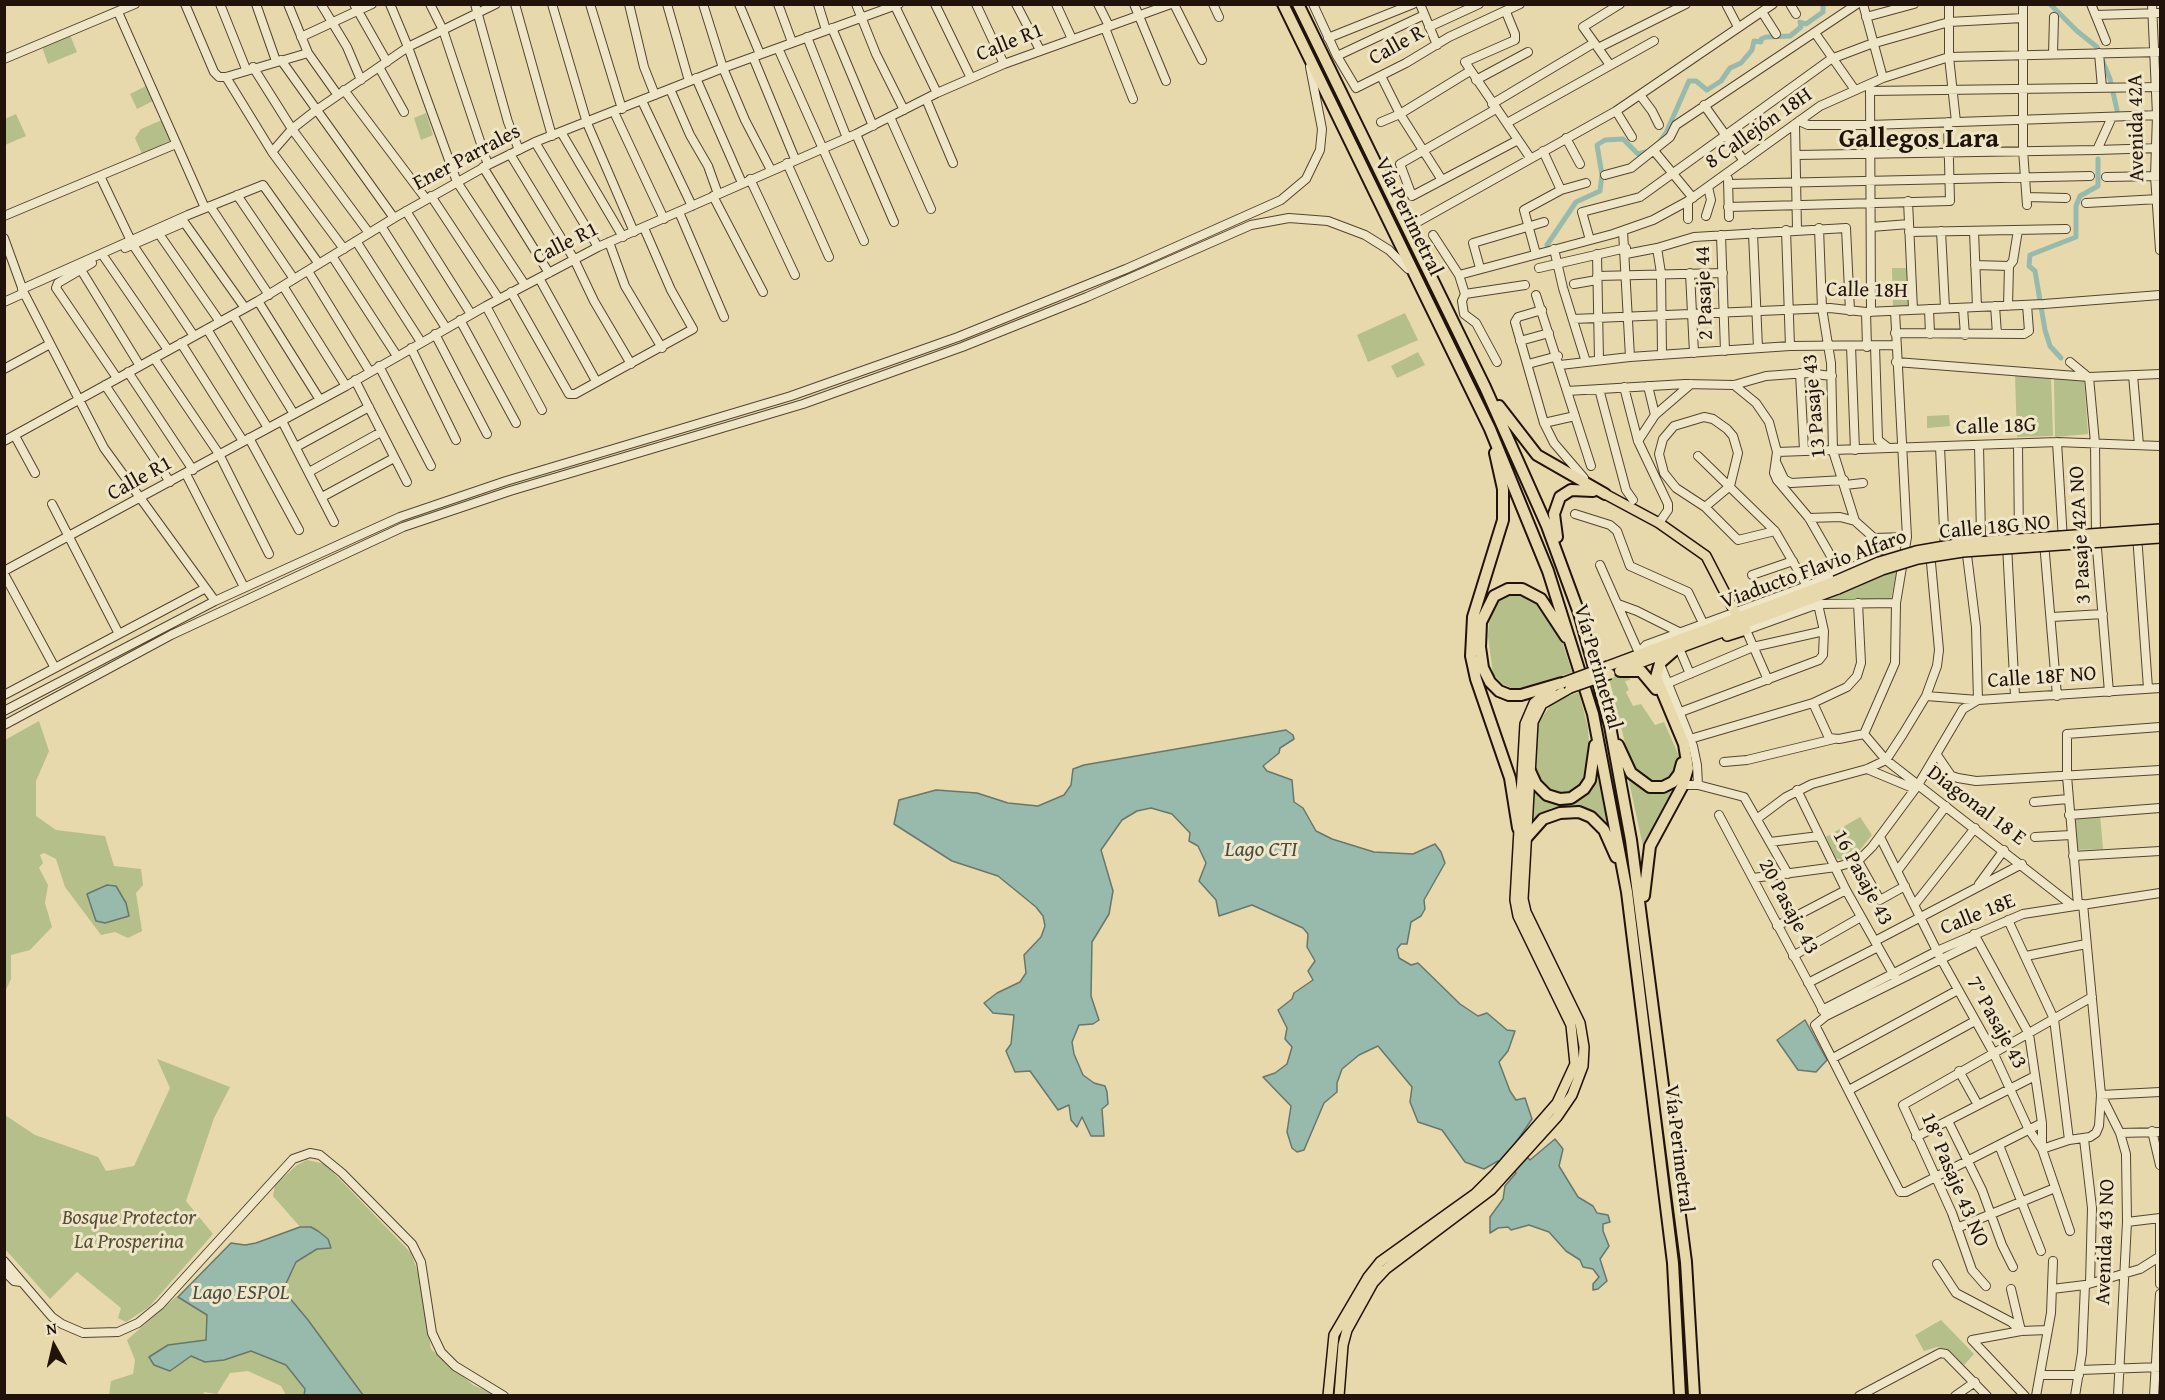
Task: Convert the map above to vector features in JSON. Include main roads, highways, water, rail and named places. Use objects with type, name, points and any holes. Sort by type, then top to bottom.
[{"type":"highway","name":"Vía Perimetral","points":[[1283,4],[1490,429],[1548,571],[1593,714],[1627,892],[1673,1263],[1680,1395]]},
{"type":"highway","name":"Vía Perimetral","points":[[1298,4],[1485,387],[1531,487],[1579,613],[1610,726],[1626,803],[1686,1262],[1694,1395]]},
{"type":"highway","points":[[1306,4],[1307,23]]},
{"type":"highway","points":[[1485,387],[1537,455],[1605,494]]},
{"type":"highway","points":[[1490,429],[1503,489],[1504,514],[1498,542],[1473,617],[1471,656],[1511,784],[1518,828]]},
{"type":"highway","points":[[1563,567],[1554,519],[1557,503],[1564,494],[1571,490],[1586,489],[1605,494]]},
{"type":"highway","points":[[1566,685],[1517,695],[1506,694],[1496,688],[1485,673],[1480,652],[1481,622],[1486,608],[1500,592],[1515,588],[1530,591],[1545,604],[1573,647]]},
{"type":"highway","points":[[1646,948],[1644,881],[1648,854],[1654,838],[1683,785],[1688,768],[1687,753],[1658,683],[1656,672],[1659,664],[1679,648]]},
{"type":"highway","points":[[1610,726],[1629,770],[1640,782],[1658,788],[1670,784],[1677,778],[1682,767],[1680,753],[1655,686],[1641,671],[1613,670]]},
{"type":"highway","points":[[1530,771],[1541,790],[1553,798],[1571,798],[1584,789],[1591,777],[1594,761],[1593,714]]},
{"type":"highway","points":[[1522,849],[1540,822],[1556,814],[1574,812],[1591,817],[1604,830],[1614,847],[1627,892]]},
{"type":"main road","points":[[1605,494],[1659,523],[1706,556],[1737,615]]},
{"type":"main road","name":"Viaducto Flavio Alfaro","points":[[1566,685],[1679,648],[1836,585],[1907,553],[1962,543],[2160,533]]},
{"type":"main road","name":"Viaducto Flavio Alfaro","points":[[1613,670],[1638,654],[1737,615],[1836,585]]},
{"type":"main road","points":[[1679,648],[1688,648],[1746,630]]},
{"type":"main road","points":[[1522,849],[1518,828],[1527,716],[1539,697],[1566,685]]},
{"type":"main road","points":[[1339,1395],[1343,1345],[1347,1330],[1373,1283],[1386,1269],[1480,1200],[1557,1117],[1572,1095],[1584,1066],[1580,1023],[1518,916],[1515,900],[1519,883],[1535,716],[1546,701],[1566,685]]},
{"type":"main road","points":[[1328,1395],[1334,1335],[1368,1277],[1380,1262],[1474,1194],[1557,1104],[1575,1064],[1575,1048],[1571,1024],[1556,982]]},
{"type":"water","name":"Lago CTI","points":[[1286,730],[1293,735],[1294,739],[1280,748],[1279,753],[1263,766],[1267,771],[1292,780],[1294,802],[1303,808],[1316,831],[1332,839],[1374,852],[1413,854],[1435,844],[1441,852],[1445,863],[1424,900],[1425,909],[1421,916],[1411,922],[1407,944],[1401,944],[1397,949],[1399,958],[1411,965],[1418,963],[1460,1004],[1478,1016],[1487,1013],[1507,1030],[1515,1031],[1508,1051],[1499,1062],[1510,1091],[1516,1100],[1525,1098],[1532,1119],[1515,1144],[1530,1160],[1555,1139],[1563,1149],[1559,1166],[1578,1197],[1593,1206],[1597,1213],[1608,1215],[1610,1222],[1603,1224],[1603,1231],[1609,1246],[1600,1259],[1607,1281],[1598,1289],[1593,1290],[1593,1284],[1599,1277],[1593,1269],[1583,1267],[1580,1260],[1566,1251],[1549,1232],[1529,1225],[1511,1230],[1508,1227],[1498,1228],[1490,1233],[1490,1217],[1503,1199],[1505,1186],[1516,1173],[1498,1161],[1484,1169],[1465,1162],[1442,1130],[1418,1122],[1410,1102],[1412,1087],[1378,1046],[1359,1055],[1342,1069],[1337,1083],[1337,1092],[1324,1103],[1304,1150],[1297,1152],[1292,1148],[1287,1132],[1291,1106],[1263,1077],[1275,1073],[1287,1064],[1292,1047],[1285,1039],[1287,1028],[1278,1010],[1292,999],[1294,993],[1313,980],[1308,971],[1315,961],[1307,947],[1308,934],[1303,928],[1252,905],[1219,916],[1216,900],[1199,881],[1206,863],[1198,846],[1189,841],[1190,833],[1172,814],[1151,808],[1137,811],[1122,820],[1101,850],[1113,891],[1109,914],[1092,942],[1091,996],[1099,1020],[1093,1024],[1079,1025],[1072,1042],[1074,1054],[1083,1075],[1094,1083],[1105,1086],[1108,1104],[1102,1109],[1104,1136],[1091,1136],[1082,1117],[1077,1127],[1071,1120],[1069,1105],[1058,1110],[1030,1071],[1015,1072],[1006,1051],[1011,1044],[1014,1015],[993,1013],[984,1003],[997,993],[1020,982],[1026,973],[1024,955],[1041,937],[1045,926],[1043,916],[1036,907],[998,876],[952,861],[894,824],[899,800],[936,790],[977,793],[1008,803],[1038,806],[1064,795],[1071,785],[1073,769],[1084,765]]},
{"type":"water","points":[[107,885],[116,886],[126,903],[129,916],[105,923],[96,921],[87,894]]},
{"type":"water","points":[[1805,1020],[1827,1060],[1816,1072],[1798,1070],[1777,1040]]},
{"type":"water","name":"Lago ESPOL","points":[[300,1227],[311,1227],[318,1231],[328,1239],[331,1248],[317,1249],[296,1262],[283,1290],[363,1395],[304,1395],[305,1389],[286,1365],[251,1351],[224,1360],[205,1362],[191,1356],[170,1371],[154,1365],[149,1357],[168,1345],[206,1340],[207,1315],[178,1297],[231,1243],[245,1245],[256,1243]]},
{"type":"waterway","points":[[1659,143],[1666,133],[1689,81],[1696,81],[1707,90],[1721,81],[1730,68],[1741,63],[1752,50],[1754,41],[1761,42],[1761,39],[1766,37],[1790,36],[1801,27],[1800,22],[1806,24],[1823,12],[1823,4]]},
{"type":"waterway","points":[[2050,4],[2097,47],[2110,79],[2117,110]]},
{"type":"waterway","points":[[1547,245],[1576,202],[1600,191],[1602,175],[1597,145],[1605,140],[1623,139],[1638,154],[1650,151]]},
{"type":"waterway","points":[[2061,358],[2050,346],[2045,330],[2035,271],[2029,266],[2030,255],[2076,237],[2076,206],[2080,196],[2098,186],[2098,159]]},
{"type":"district","name":"Gallegos Lara","points":[[1919,140]]},
{"type":"park label","name":"Bosque Protector La Prosperina","points":[[129,1231]]}]
